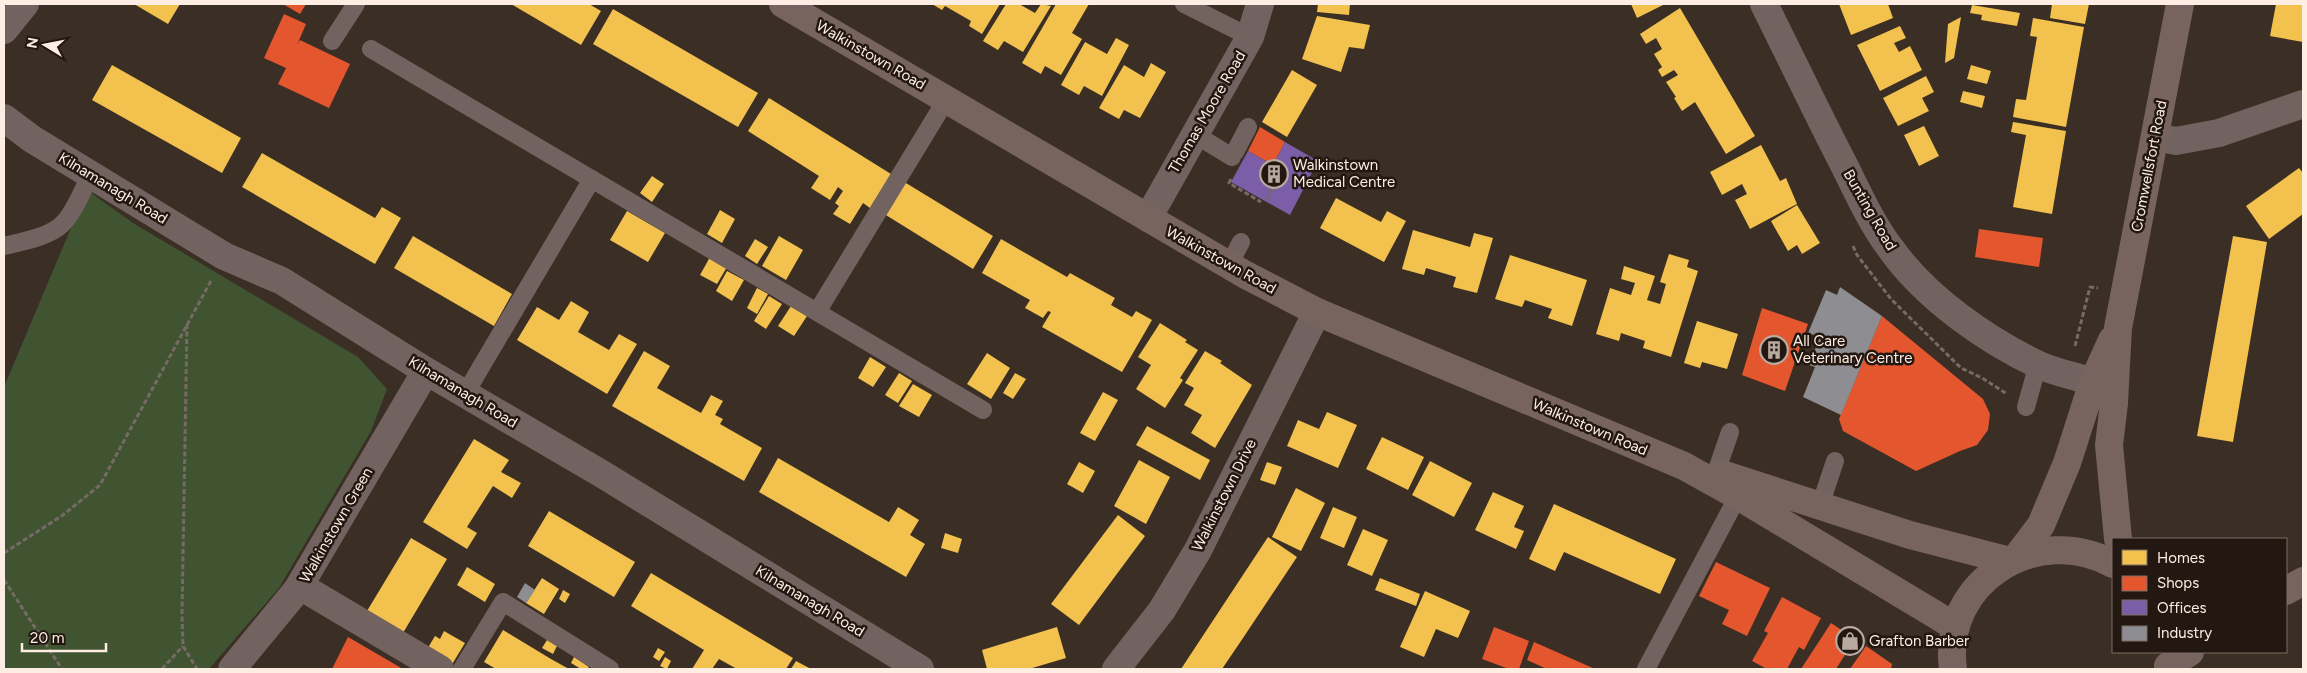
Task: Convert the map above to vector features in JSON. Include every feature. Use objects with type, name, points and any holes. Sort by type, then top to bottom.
[{"type":"main road","name":"Walkinstown Road","points":[[783,4],[1148,218],[1235,254],[1317,312],[1714,477],[1820,506],[1910,535],[2013,559]]},
{"type":"main road","name":"Cromwellsfort Road","points":[[2118,538],[2109,445],[2114,403],[2118,328],[2180,4]]},
{"type":"main road","name":"Cromwellsfort Road","points":[[2013,559],[2041,525],[2067,463],[2093,382],[2118,328]]},
{"type":"main road","name":"Walkinstown Road","points":[[1714,477],[1738,496],[1956,627]]},
{"type":"main road","points":[[1953,669],[1952,657],[1956,627],[1966,603],[1981,582],[2013,559],[2043,550],[2072,549],[2099,556],[2112,563]]},
{"type":"main road","points":[[2287,568],[2303,567]]},
{"type":"main road","points":[[2287,590],[2303,581]]},
{"type":"street","points":[[4,30],[24,4]]},
{"type":"street","name":"Thomas Moore Road","points":[[1148,218],[1250,37],[1260,4]]},
{"type":"street","name":"Bunting Road","points":[[1764,4],[1867,211],[1891,250],[1930,292],[1979,330],[2038,364],[2062,374],[2093,382]]},
{"type":"street","points":[[2155,137],[2176,141],[2219,133],[2303,104]]},
{"type":"street","name":"Kilnamanagh Road","points":[[4,118],[32,139],[224,256],[282,281],[426,371],[602,474],[920,669]]},
{"type":"street","name":"Walkinstown Drive","points":[[1116,669],[1162,610],[1198,550],[1317,312]]},
{"type":"street","name":"Walkinstown Green","points":[[232,669],[300,586],[426,371]]},
{"type":"street","points":[[300,586],[440,669]]},
{"type":"lane","points":[[332,41],[356,4]]},
{"type":"lane","points":[[1184,4],[1250,37]]},
{"type":"lane","points":[[371,49],[983,410]]},
{"type":"lane","points":[[817,312],[946,100]]},
{"type":"lane","points":[[1196,135],[1234,161],[1248,127]]},
{"type":"lane","points":[[4,246],[49,233],[60,227],[90,174]]},
{"type":"lane","points":[[465,394],[592,179]]},
{"type":"lane","points":[[2026,407],[2038,364]]},
{"type":"lane","points":[[1714,477],[1730,432]]},
{"type":"lane","points":[[1820,506],[1834,461]]},
{"type":"lane","points":[[1646,669],[1738,496]]},
{"type":"lane","points":[[462,669],[503,602],[610,669]]},
{"type":"path","points":[[1234,161],[1229,183],[1262,202]]},
{"type":"path","points":[[1267,200],[1273,187]]},
{"type":"path","points":[[4,553],[63,515],[100,484],[224,256]]},
{"type":"path","points":[[2076,346],[2090,287],[2103,289]]},
{"type":"path","points":[[187,322],[182,580],[184,646],[197,669]]},
{"type":"path","points":[[4,580],[62,669]]},
{"type":"path","points":[[162,669],[184,646]]},
{"type":"green space","points":[[87,190],[133,223],[358,357],[387,389],[371,431],[279,588],[209,669],[4,669],[4,387]]},
{"type":"building: Homes","points":[[134,4],[180,4],[168,24]]},
{"type":"building: Homes","points":[[511,4],[589,4],[601,11],[581,45]]},
{"type":"building: Homes","points":[[932,4],[1000,4],[982,34],[969,26],[971,21],[945,6],[942,10]]},
{"type":"building: Homes","points":[[1006,4],[1019,4],[1035,13],[1041,4],[1051,6],[1023,52],[1004,41],[998,50],[983,41]]},
{"type":"building: Homes","points":[[1056,4],[1089,4],[1072,33],[1082,39],[1061,75],[1045,66],[1041,74],[1022,63]]},
{"type":"building: Homes","points":[[1318,4],[1350,4],[1349,15],[1317,12]]},
{"type":"building: Homes","points":[[1631,4],[1665,4],[1637,18]]},
{"type":"building: Homes","points":[[1839,4],[1888,4],[1893,18],[1851,35]]},
{"type":"building: Homes","points":[[2052,4],[2089,4],[2085,24],[2050,18]]},
{"type":"building: Homes","points":[[2276,4],[2303,4],[2303,42],[2270,36]]},
{"type":"building: Homes","points":[[1972,5],[2020,13],[2017,26],[1981,20],[1982,15],[1970,13]]},
{"type":"building: Homes","points":[[1680,8],[1755,136],[1726,154],[1695,102],[1682,111],[1674,98],[1676,97],[1666,82],[1678,75],[1674,70],[1662,77],[1658,70],[1662,67],[1654,54],[1662,49],[1656,38],[1646,44],[1640,34]]},
{"type":"building: Homes","points":[[613,9],[758,93],[738,127],[593,44]]},
{"type":"building: Homes","points":[[1317,16],[1370,25],[1364,49],[1349,47],[1341,72],[1302,59]]},
{"type":"building: Homes","points":[[1961,17],[1954,58],[1945,63],[1948,24]]},
{"type":"building: Homes","points":[[2033,18],[2084,27],[2066,127],[2013,117],[2016,99],[2026,100],[2037,37],[2030,36]]},
{"type":"building: Homes","points":[[1900,26],[1906,38],[1894,43],[1899,52],[1910,46],[1922,70],[1880,91],[1857,45]]},
{"type":"building: Homes","points":[[1116,38],[1129,45],[1102,96],[1084,86],[1079,95],[1061,85],[1085,42],[1107,54]]},
{"type":"building: Homes","points":[[1151,63],[1166,72],[1140,118],[1124,110],[1119,119],[1099,108],[1124,65],[1144,77]]},
{"type":"building: Homes","points":[[112,65],[241,138],[222,173],[92,100]]},
{"type":"building: Homes","points":[[1971,65],[1991,71],[1987,84],[1967,79]]},
{"type":"building: Homes","points":[[1292,70],[1317,85],[1287,137],[1262,122]]},
{"type":"building: Homes","points":[[1926,76],[1934,92],[1922,98],[1929,111],[1898,126],[1883,98]]},
{"type":"building: Homes","points":[[1963,91],[1985,96],[1982,108],[1960,102]]},
{"type":"building: Homes","points":[[769,98],[891,174],[870,208],[863,203],[850,224],[833,214],[839,206],[835,203],[843,191],[838,187],[830,200],[811,188],[819,176],[748,131]]},
{"type":"building: Homes","points":[[2013,122],[2066,131],[2052,214],[2013,207],[2026,135],[2011,132]]},
{"type":"building: Homes","points":[[1924,126],[1939,156],[1919,166],[1904,135]]},
{"type":"building: Homes","points":[[1761,145],[1780,181],[1786,178],[1797,204],[1750,229],[1735,200],[1747,194],[1742,184],[1722,195],[1710,172]]},
{"type":"building: Homes","points":[[262,153],[375,218],[382,207],[401,218],[375,264],[242,187]]},
{"type":"building: Homes","points":[[2299,168],[2303,173],[2303,214],[2269,239],[2246,206]]},
{"type":"building: Homes","points":[[652,176],[664,184],[652,202],[640,193]]},
{"type":"building: Homes","points":[[901,180],[993,236],[973,269],[881,212]]},
{"type":"building: Homes","points":[[1336,198],[1381,222],[1387,211],[1406,221],[1384,262],[1320,228]]},
{"type":"building: Homes","points":[[1797,205],[1820,243],[1802,254],[1797,245],[1788,251],[1771,221]]},
{"type":"building: Homes","points":[[720,210],[735,219],[722,243],[707,234]]},
{"type":"building: Homes","points":[[627,211],[665,233],[648,262],[610,240]]},
{"type":"building: Homes","points":[[1413,230],[1470,247],[1474,233],[1493,238],[1477,293],[1453,287],[1456,277],[1426,268],[1424,275],[1402,269]]},
{"type":"building: Homes","points":[[413,236],[512,294],[494,326],[394,268]]},
{"type":"building: Homes","points":[[779,236],[803,250],[786,280],[762,266]]},
{"type":"building: Homes","points":[[2233,236],[2267,242],[2233,442],[2197,436]]},
{"type":"building: Homes","points":[[755,239],[768,247],[757,264],[745,256]]},
{"type":"building: Homes","points":[[1001,239],[1067,277],[1070,273],[1115,298],[1111,305],[1132,317],[1136,311],[1152,320],[1122,372],[1042,327],[1051,312],[1048,311],[1043,318],[1025,308],[1030,300],[982,273]]},
{"type":"building: Homes","points":[[1669,254],[1689,260],[1687,267],[1698,271],[1671,357],[1643,348],[1645,341],[1621,333],[1619,341],[1596,334],[1610,288],[1631,295],[1635,283],[1621,279],[1624,266],[1655,276],[1647,300],[1660,304],[1666,284],[1660,282]]},
{"type":"building: Homes","points":[[1510,255],[1587,280],[1572,326],[1548,318],[1552,309],[1525,300],[1522,307],[1495,299]]},
{"type":"building: Homes","points":[[710,257],[727,267],[717,284],[700,275]]},
{"type":"building: Homes","points":[[727,271],[744,280],[732,301],[716,291]]},
{"type":"building: Homes","points":[[757,288],[768,294],[757,314],[747,308]]},
{"type":"building: Homes","points":[[769,296],[782,304],[766,329],[754,321]]},
{"type":"building: Homes","points":[[571,301],[589,312],[578,332],[609,350],[619,334],[637,344],[607,394],[517,340],[537,307],[559,320]]},
{"type":"building: Homes","points":[[791,306],[807,316],[794,336],[778,326]]},
{"type":"building: Homes","points":[[1697,321],[1738,334],[1727,369],[1702,362],[1700,368],[1684,363]]},
{"type":"building: Homes","points":[[1160,323],[1187,340],[1185,342],[1198,350],[1180,378],[1183,380],[1165,408],[1136,389],[1151,365],[1138,357]]},
{"type":"building: Homes","points":[[644,351],[670,366],[657,388],[701,413],[711,395],[723,401],[715,415],[723,419],[720,424],[762,448],[744,481],[612,406]]},
{"type":"building: Homes","points":[[1205,351],[1222,361],[1220,363],[1252,385],[1215,448],[1191,433],[1202,415],[1184,405],[1194,388],[1185,383]]},
{"type":"building: Homes","points":[[987,353],[1010,368],[991,399],[967,384]]},
{"type":"building: Homes","points":[[870,357],[886,367],[873,387],[858,378]]},
{"type":"building: Homes","points":[[899,373],[912,381],[898,403],[885,395]]},
{"type":"building: Homes","points":[[1015,373],[1026,379],[1013,399],[1003,393]]},
{"type":"building: Homes","points":[[913,384],[932,395],[919,417],[899,406]]},
{"type":"building: Homes","points":[[1103,392],[1118,400],[1095,441],[1080,433]]},
{"type":"building: Homes","points":[[1327,412],[1357,425],[1338,468],[1287,446],[1298,420],[1319,429]]},
{"type":"building: Homes","points":[[1147,426],[1210,460],[1200,480],[1136,445]]},
{"type":"building: Homes","points":[[1382,437],[1424,457],[1408,490],[1366,469]]},
{"type":"building: Homes","points":[[474,439],[509,460],[501,472],[521,483],[512,498],[493,486],[467,527],[477,533],[467,549],[423,522]]},
{"type":"building: Homes","points":[[778,458],[889,522],[898,507],[919,520],[910,535],[925,544],[906,577],[759,492]]},
{"type":"building: Homes","points":[[1139,460],[1170,477],[1146,524],[1114,506]]},
{"type":"building: Homes","points":[[1430,461],[1472,483],[1454,517],[1412,495]]},
{"type":"building: Homes","points":[[1079,462],[1095,471],[1083,493],[1067,484]]},
{"type":"building: Homes","points":[[1267,462],[1282,467],[1275,485],[1260,480]]},
{"type":"building: Homes","points":[[1296,488],[1325,503],[1301,551],[1272,537]]},
{"type":"building: Homes","points":[[1493,492],[1524,506],[1514,527],[1524,531],[1516,549],[1475,530]]},
{"type":"building: Homes","points":[[1554,504],[1676,559],[1660,594],[1564,552],[1555,571],[1529,559]]},
{"type":"building: Homes","points":[[1333,507],[1357,517],[1344,548],[1320,538]]},
{"type":"building: Homes","points":[[549,511],[635,562],[614,597],[528,546]]},
{"type":"building: Homes","points":[[1118,515],[1145,536],[1079,625],[1051,604]]},
{"type":"building: Homes","points":[[1363,529],[1388,540],[1372,576],[1347,565]]},
{"type":"building: Homes","points":[[945,533],[962,539],[958,553],[941,548]]},
{"type":"building: Homes","points":[[1268,537],[1297,557],[1222,669],[1181,669]]},
{"type":"building: Homes","points":[[411,538],[447,559],[403,633],[367,611]]},
{"type":"building: Homes","points":[[467,567],[495,584],[485,602],[457,585]]},
{"type":"building: Homes","points":[[651,573],[793,658],[786,669],[737,669],[719,659],[712,669],[692,669],[704,650],[631,606]]},
{"type":"building: Homes","points":[[542,578],[559,589],[544,614],[526,603]]},
{"type":"building: Homes","points":[[1380,578],[1420,594],[1416,606],[1375,590]]},
{"type":"building: Homes","points":[[563,590],[570,594],[565,603],[559,599]]},
{"type":"building: Homes","points":[[1425,591],[1470,611],[1458,638],[1436,629],[1424,657],[1400,647]]},
{"type":"building: Homes","points":[[1057,627],[1066,658],[1029,669],[987,669],[982,650]]},
{"type":"building: Homes","points":[[503,630],[569,669],[496,669],[484,662]]},
{"type":"building: Homes","points":[[444,631],[465,643],[451,666],[426,651],[435,636],[440,639]]},
{"type":"building: Homes","points":[[547,640],[557,646],[553,654],[542,648]]},
{"type":"building: Homes","points":[[658,648],[665,652],[659,661],[653,657]]},
{"type":"building: Homes","points":[[574,657],[589,667],[581,669],[571,663]]},
{"type":"building: Homes","points":[[665,657],[671,661],[667,669],[660,666]]},
{"type":"building: Homes","points":[[796,661],[811,669],[791,669]]},
{"type":"building: Shops","points":[[283,4],[306,4],[300,14]]},
{"type":"building: Shops","points":[[284,14],[306,24],[297,45],[300,40],[350,64],[329,108],[278,84],[286,68],[264,58]]},
{"type":"building: Shops","points":[[1260,127],[1285,142],[1273,165],[1248,151]]},
{"type":"building: Shops","points":[[1979,229],[2043,238],[2039,267],[1975,257]]},
{"type":"building: Shops","name":"All Care Veterinary Centre","points":[[1762,308],[1808,324],[1785,391],[1742,375]]},
{"type":"building: Shops","points":[[1882,316],[1983,399],[1990,414],[1988,430],[1977,445],[1916,471],[1843,431],[1839,419]]},
{"type":"building: Shops","points":[[1716,562],[1770,588],[1747,636],[1722,624],[1729,610],[1699,596]]},
{"type":"building: Shops","points":[[1782,597],[1821,618],[1804,650],[1799,647],[1787,669],[1767,669],[1752,661],[1768,633],[1764,631]]},
{"type":"building: Shops","points":[[1831,623],[1855,639],[1836,669],[1801,669]]},
{"type":"building: Shops","points":[[1494,627],[1529,641],[1519,669],[1509,669],[1482,659]]},
{"type":"building: Shops","points":[[348,637],[403,669],[332,669]]},
{"type":"building: Shops","points":[[1534,642],[1595,669],[1547,669],[1527,660]]},
{"type":"building: Shops","points":[[1866,646],[1892,664],[1891,669],[1850,669]]},
{"type":"building: Offices","name":"Walkinstown Medical Centre","points":[[1285,142],[1318,161],[1290,215],[1231,182],[1248,151],[1273,165]]},
{"type":"building: Industry","points":[[1840,287],[1882,316],[1841,415],[1803,397],[1815,367],[1809,365],[1820,337],[1808,333],[1826,290],[1837,295]]},
{"type":"building: Industry","points":[[525,583],[535,590],[526,603],[517,597]]},
{"type":"place","name":"Walkinstown Medical Centre","points":[[1274,174]]},
{"type":"place","name":"All Care Veterinary Centre","points":[[1774,350]]},
{"type":"place","name":"Grafton Barber","points":[[1850,641]]}]
